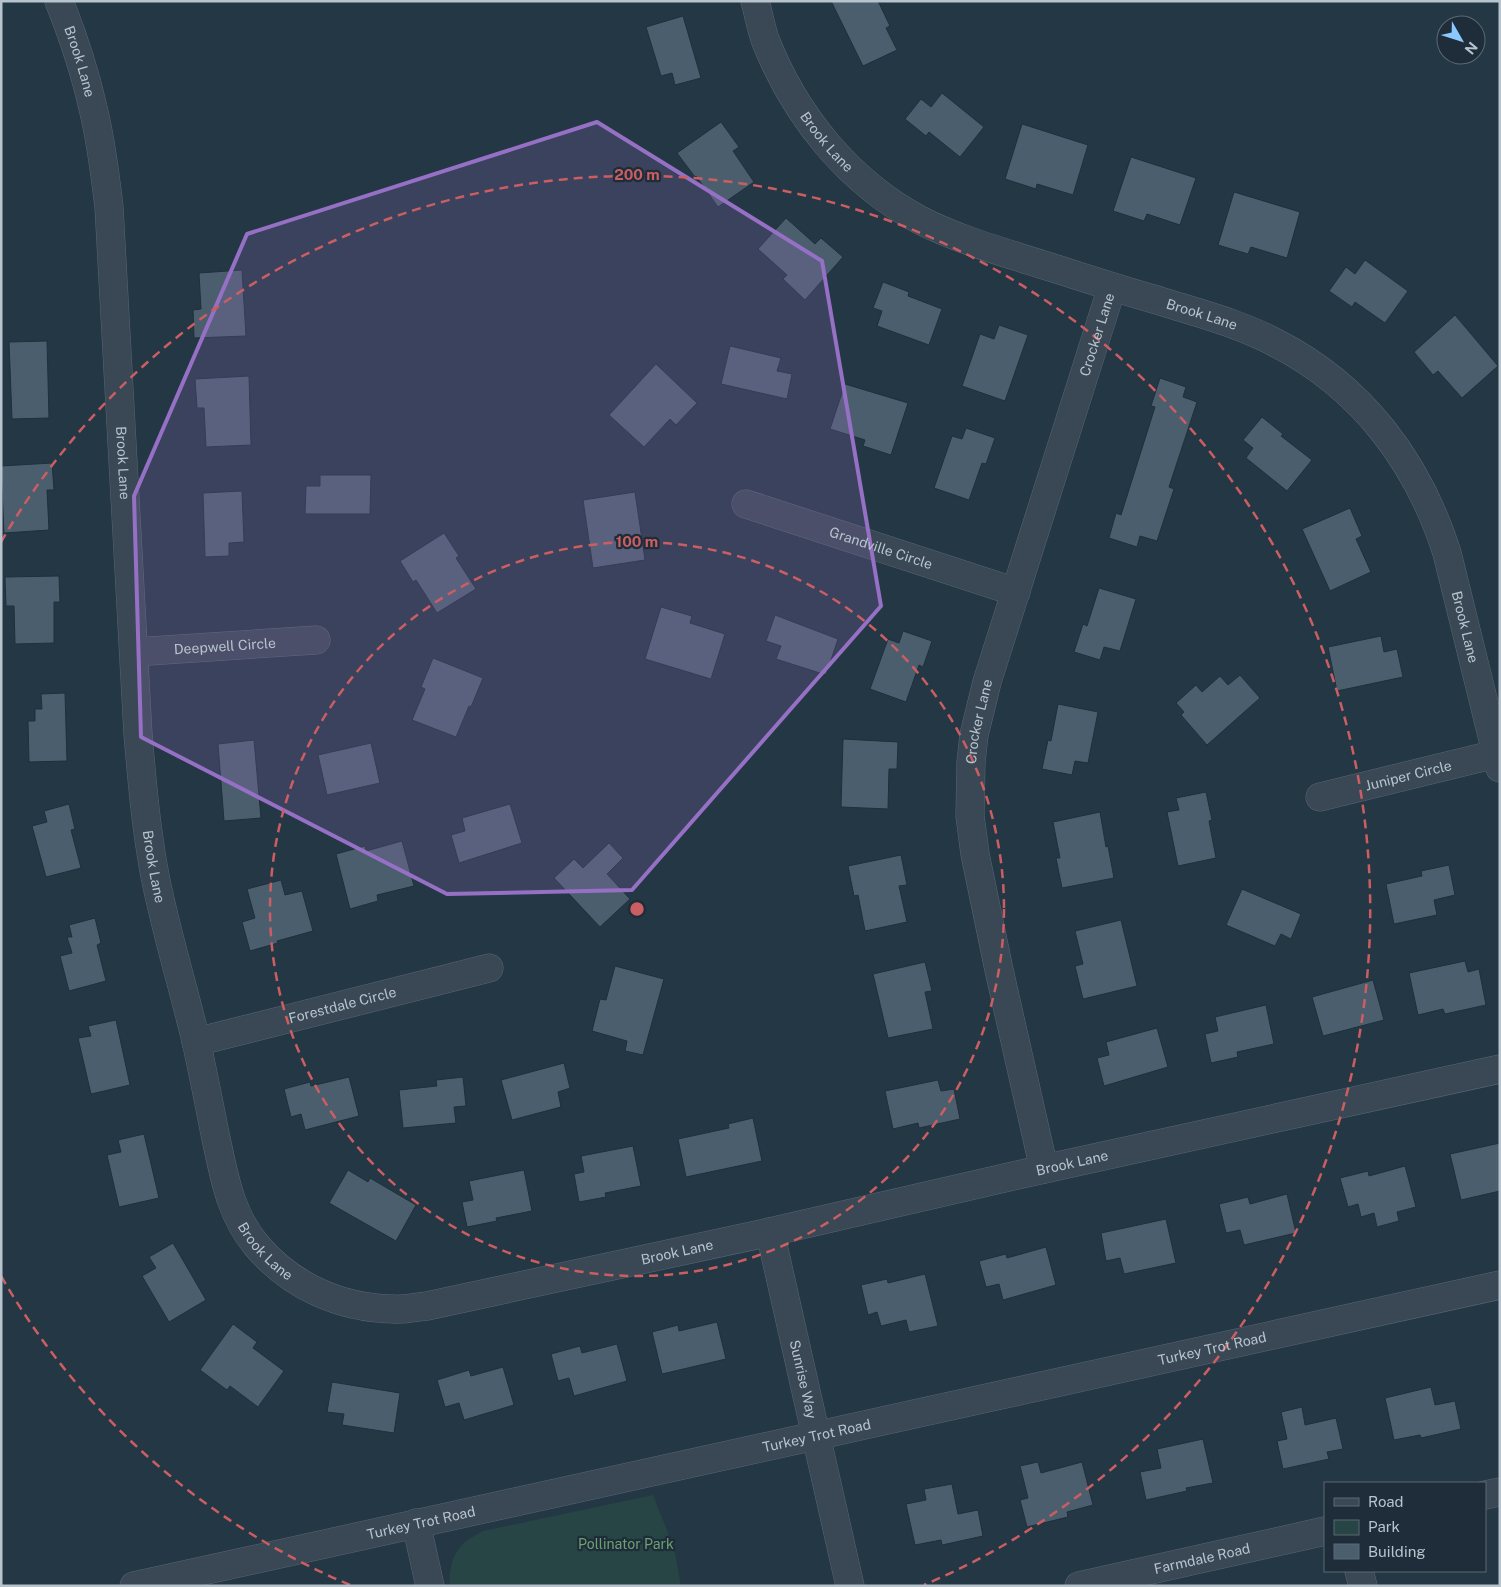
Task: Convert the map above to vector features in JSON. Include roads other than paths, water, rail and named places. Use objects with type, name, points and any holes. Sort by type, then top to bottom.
[{"type":"street","name":"Brook Lane","points":[[60,1],[73,37],[93,107],[103,157],[109,207],[138,734],[144,806],[156,876],[196,1042],[227,1191],[242,1224],[272,1262],[302,1284],[323,1295],[358,1306],[394,1310],[427,1306],[770,1232],[1044,1169],[1500,1069]]},
{"type":"street","name":"Brook Lane","points":[[755,1],[765,40],[787,88],[831,150],[862,180],[894,205],[944,232],[970,242],[1227,322],[1276,343],[1321,370],[1374,418],[1407,463],[1440,530],[1498,761]]},
{"type":"street","name":"Crocker Lane","points":[[1044,1169],[975,854],[970,816],[971,762],[974,734],[987,682],[1112,287]]},
{"type":"street","name":"Grandville Circle","points":[[746,504],[1016,592]]},
{"type":"street","name":"Deepwell Circle","points":[[134,652],[316,640]]},
{"type":"street","name":"Juniper Circle","points":[[1320,797],[1498,761]]},
{"type":"street","name":"Forestdale Circle","points":[[196,1042],[489,968]]},
{"type":"street","name":"Sunrise Way","points":[[770,1232],[850,1586]]},
{"type":"street","name":"Turkey Trot Road","points":[[134,1586],[1500,1284]]},
{"type":"street","points":[[1486,1495],[1500,1492]]},
{"type":"street","points":[[416,1523],[430,1586]]},
{"type":"street","name":"Farmdale Road","points":[[1079,1586],[1324,1531]]},
{"type":"street","points":[[1359,1572],[1363,1586]]},
{"type":"park label","name":"Pollinator Park","points":[[626,1544]]}]
